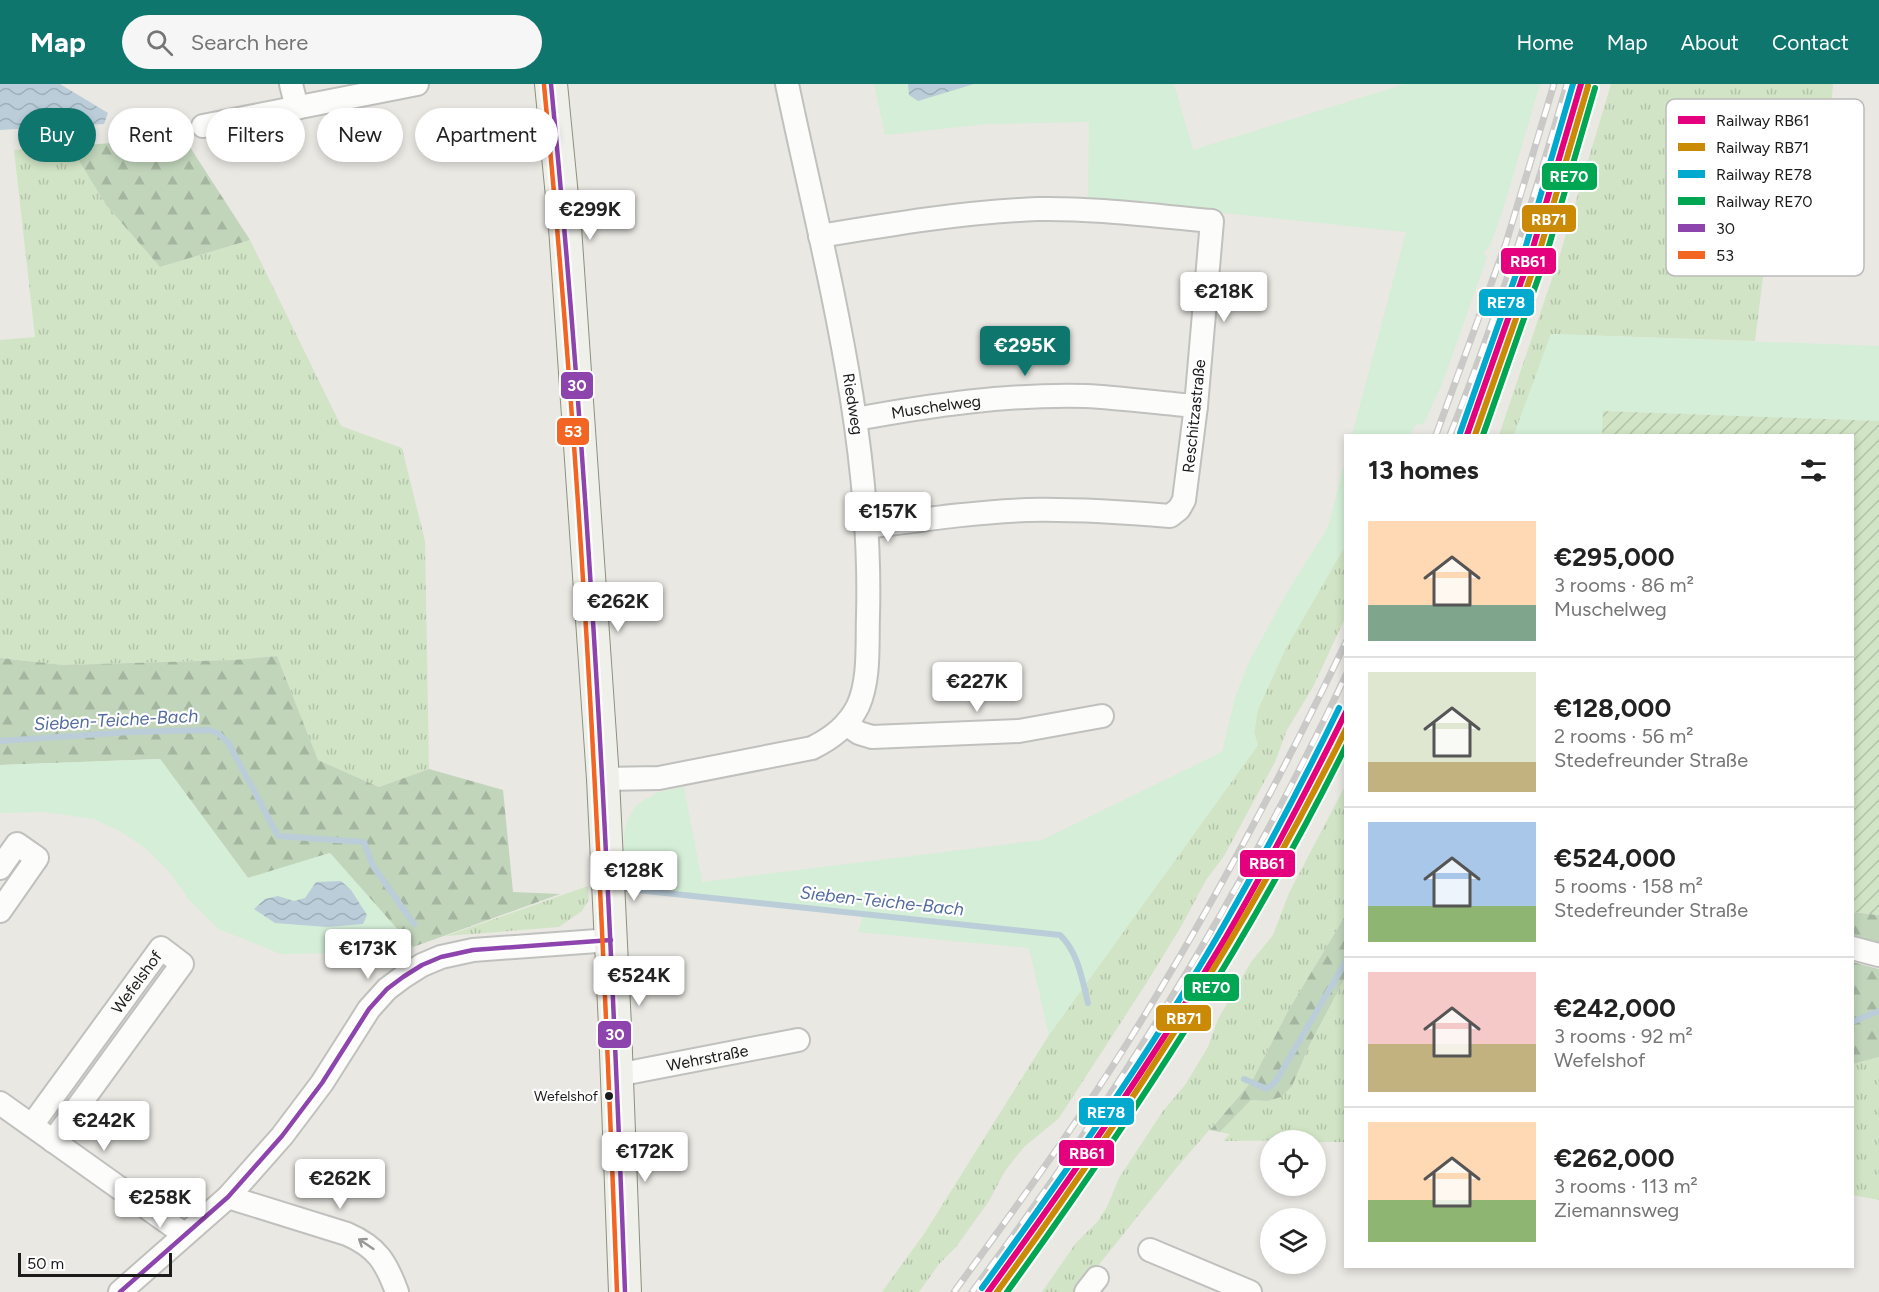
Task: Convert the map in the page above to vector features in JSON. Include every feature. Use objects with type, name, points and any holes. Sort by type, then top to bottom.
[{"type":"street","points":[[291,84],[297,108],[417,84]]},
{"type":"street","points":[[551,84],[565,238],[603,779],[625,1292]]},
{"type":"street","name":"Riedweg","points":[[603,779],[659,778],[804,750],[831,739],[846,724],[858,705],[866,674],[868,595],[867,527],[856,419],[837,313],[787,84]]},
{"type":"street","name":"Reschitzastraße","points":[[820,236],[945,216],[1040,209],[1088,210],[1212,221],[1196,406],[1184,500],[1179,509],[1170,516],[1078,510],[1027,510],[971,514],[867,527]]},
{"type":"street","name":"Muschelweg","points":[[856,419],[933,406],[1031,397],[1086,396],[1196,406]]},
{"type":"street","points":[[846,724],[859,733],[872,737],[1019,731],[1102,716]]},
{"type":"street","points":[[0,868],[17,844],[37,858],[0,910]]},
{"type":"street","points":[[120,1292],[228,1197],[282,1136],[315,1092],[369,1009],[387,988],[422,964],[473,950],[611,940]]},
{"type":"street","name":"Wefelshof","points":[[32,1125],[161,948],[182,964],[53,1141]]},
{"type":"street","points":[[1854,949],[1879,955]]},
{"type":"street","name":"Wehrstraße","points":[[617,1076],[798,1040]]},
{"type":"street","points":[[0,1103],[184,1234]]},
{"type":"street","points":[[228,1197],[363,1241],[376,1251],[388,1269],[397,1292]]},
{"type":"street","points":[[1150,1250],[1250,1292]]},
{"type":"green space","points":[[874,84],[1174,84],[1193,150],[1405,84],[1540,84],[1501,216],[1490,245],[1483,253],[1487,257],[1442,384],[1423,425],[1417,423],[1411,434],[1352,434],[1406,232],[1196,210],[1088,203],[1089,122],[986,124],[885,135]]},
{"type":"green space","points":[[1611,84],[1833,84],[1832,99],[1666,99],[1666,276],[1763,276],[1755,341],[1551,334],[1514,434],[1499,434],[1558,261]]},
{"type":"green space","points":[[108,143],[108,162],[194,162],[194,153],[250,240],[160,267],[106,205],[80,162],[96,162],[96,144]]},
{"type":"green space","points":[[14,150],[18,150],[18,162],[80,162],[106,205],[160,267],[250,240],[341,426],[402,448],[425,541],[429,769],[379,787],[318,760],[277,656],[233,660],[63,665],[0,658],[0,340],[35,337]]},
{"type":"green space","points":[[1551,334],[1879,346],[1879,421],[1604,411],[1602,434],[1514,434]]},
{"type":"green space","points":[[1603,411],[1879,421],[1879,915],[1854,912],[1854,434],[1602,434]]},
{"type":"green space","points":[[1344,465],[1344,548],[1285,650],[1258,709],[1254,733],[1258,745],[1049,1035],[1029,948],[858,932],[864,913],[628,888],[624,847],[627,822],[632,811],[641,802],[655,795],[654,793],[684,787],[702,882],[1042,840],[1222,752],[1235,698],[1248,664],[1285,596],[1328,527]]},
{"type":"green space","points":[[1344,548],[1344,620],[1313,687],[1287,730],[1275,762],[1224,856],[1206,880],[1149,979],[1059,1118],[1024,1147],[1005,1171],[989,1201],[956,1247],[939,1264],[919,1292],[882,1292],[924,1234],[1049,1035],[1258,745],[1254,733],[1258,709],[1285,650]]},
{"type":"green space","points":[[277,656],[318,760],[379,787],[429,769],[503,790],[513,892],[560,894],[413,947],[330,853],[248,878],[160,759],[0,765],[0,658],[63,665],[233,660]]},
{"type":"green space","points":[[160,759],[248,878],[330,853],[413,947],[379,968],[343,953],[281,954],[219,929],[190,901],[167,869],[145,848],[122,832],[94,819],[46,812],[0,813],[0,765]]},
{"type":"green space","points":[[1344,788],[1344,918],[1288,1011],[1252,1081],[1178,1166],[1077,1292],[1042,1292],[1076,1243],[1098,1221],[1107,1207],[1119,1178],[1163,1111],[1185,1085],[1208,1047],[1218,1019],[1251,962],[1273,935],[1289,893]]},
{"type":"green space","points":[[588,886],[589,899],[582,911],[559,927],[446,936]]},
{"type":"green space","points":[[1854,912],[1879,915],[1879,944],[1854,936]]},
{"type":"green space","points":[[1344,918],[1344,980],[1310,1044],[1292,1086],[1281,1097],[1267,1101],[1251,1100],[1220,1132],[1210,1130],[1252,1081],[1288,1011]]},
{"type":"green space","points":[[1854,963],[1879,969],[1879,1057],[1854,1064]]},
{"type":"green space","points":[[1344,980],[1344,1142],[1326,1142],[1326,1130],[1260,1130],[1260,1141],[1223,1141],[1230,1134],[1220,1132],[1251,1100],[1267,1101],[1292,1086],[1310,1044]]},
{"type":"green space","points":[[1879,1057],[1879,1200],[1854,1195],[1854,1063]]},
{"type":"water","points":[[0,84],[60,84],[108,113],[104,124],[96,124],[96,108],[18,108],[18,129],[0,130]]},
{"type":"water","points":[[908,84],[974,84],[918,101],[909,95]]},
{"type":"water","points":[[341,881],[351,890],[367,915],[363,924],[327,927],[275,923],[254,909],[265,899],[278,896],[294,901],[305,898],[316,882]]},
{"type":"waterway","name":"Sieben-Teiche-Bach","points":[[0,741],[130,732],[210,730],[219,734],[229,744],[278,836],[364,842],[373,866],[414,924]]},
{"type":"waterway","name":"Sieben-Teiche-Bach","points":[[627,889],[1060,935],[1075,958],[1088,1003]]},
{"type":"waterway","name":"Sieben-Teiche-Bach","points":[[1244,1079],[1267,1089],[1276,1081],[1344,964]]},
{"type":"waterway","name":"Sieben-Teiche-Bach","points":[[1854,1021],[1879,1011]]},
{"type":"railway","points":[[1436,434],[1506,243],[1554,84]]},
{"type":"railway","points":[[1450,434],[1513,261],[1567,84]]},
{"type":"railway","points":[[954,1292],[1065,1137],[1158,993],[1243,845],[1344,646]]},
{"type":"railway","points":[[972,1292],[1077,1145],[1174,993],[1264,836],[1344,679]]},
{"type":"rail line","name":"RE78","points":[[1460,433],[1525,249],[1573,84]]},
{"type":"rail line","name":"RB61","points":[[1467,434],[1532,251],[1581,84]]},
{"type":"rail line","name":"RB71","points":[[1475,434],[1539,253],[1588,86]]},
{"type":"rail line","name":"RE70","points":[[1483,434],[1546,256],[1595,88]]},
{"type":"rail line","name":"RE78","points":[[982,1288],[1105,1113],[1193,978],[1266,849],[1339,708]]},
{"type":"rail line","name":"RB61","points":[[988,1292],[1111,1118],[1198,983],[1273,853],[1344,716]]},
{"type":"rail line","name":"RB71","points":[[997,1292],[1093,1156],[1183,1018],[1268,876],[1344,733]]},
{"type":"rail line","name":"RE70","points":[[1007,1292],[1100,1160],[1188,1026],[1270,888],[1344,750]]},
{"type":"transit line","name":"30","points":[[551,84],[588,537],[613,990],[625,1292]]},
{"type":"transit line","name":"53","points":[[544,85],[570,386],[590,688],[617,1292]]},
{"type":"transit line","name":"30","points":[[120,1292],[228,1197],[282,1136],[322,1083],[369,1009],[387,989],[403,977],[441,957],[473,950],[611,940]]},
{"type":"place","name":"Wefelshof","points":[[609,1096]]}]
